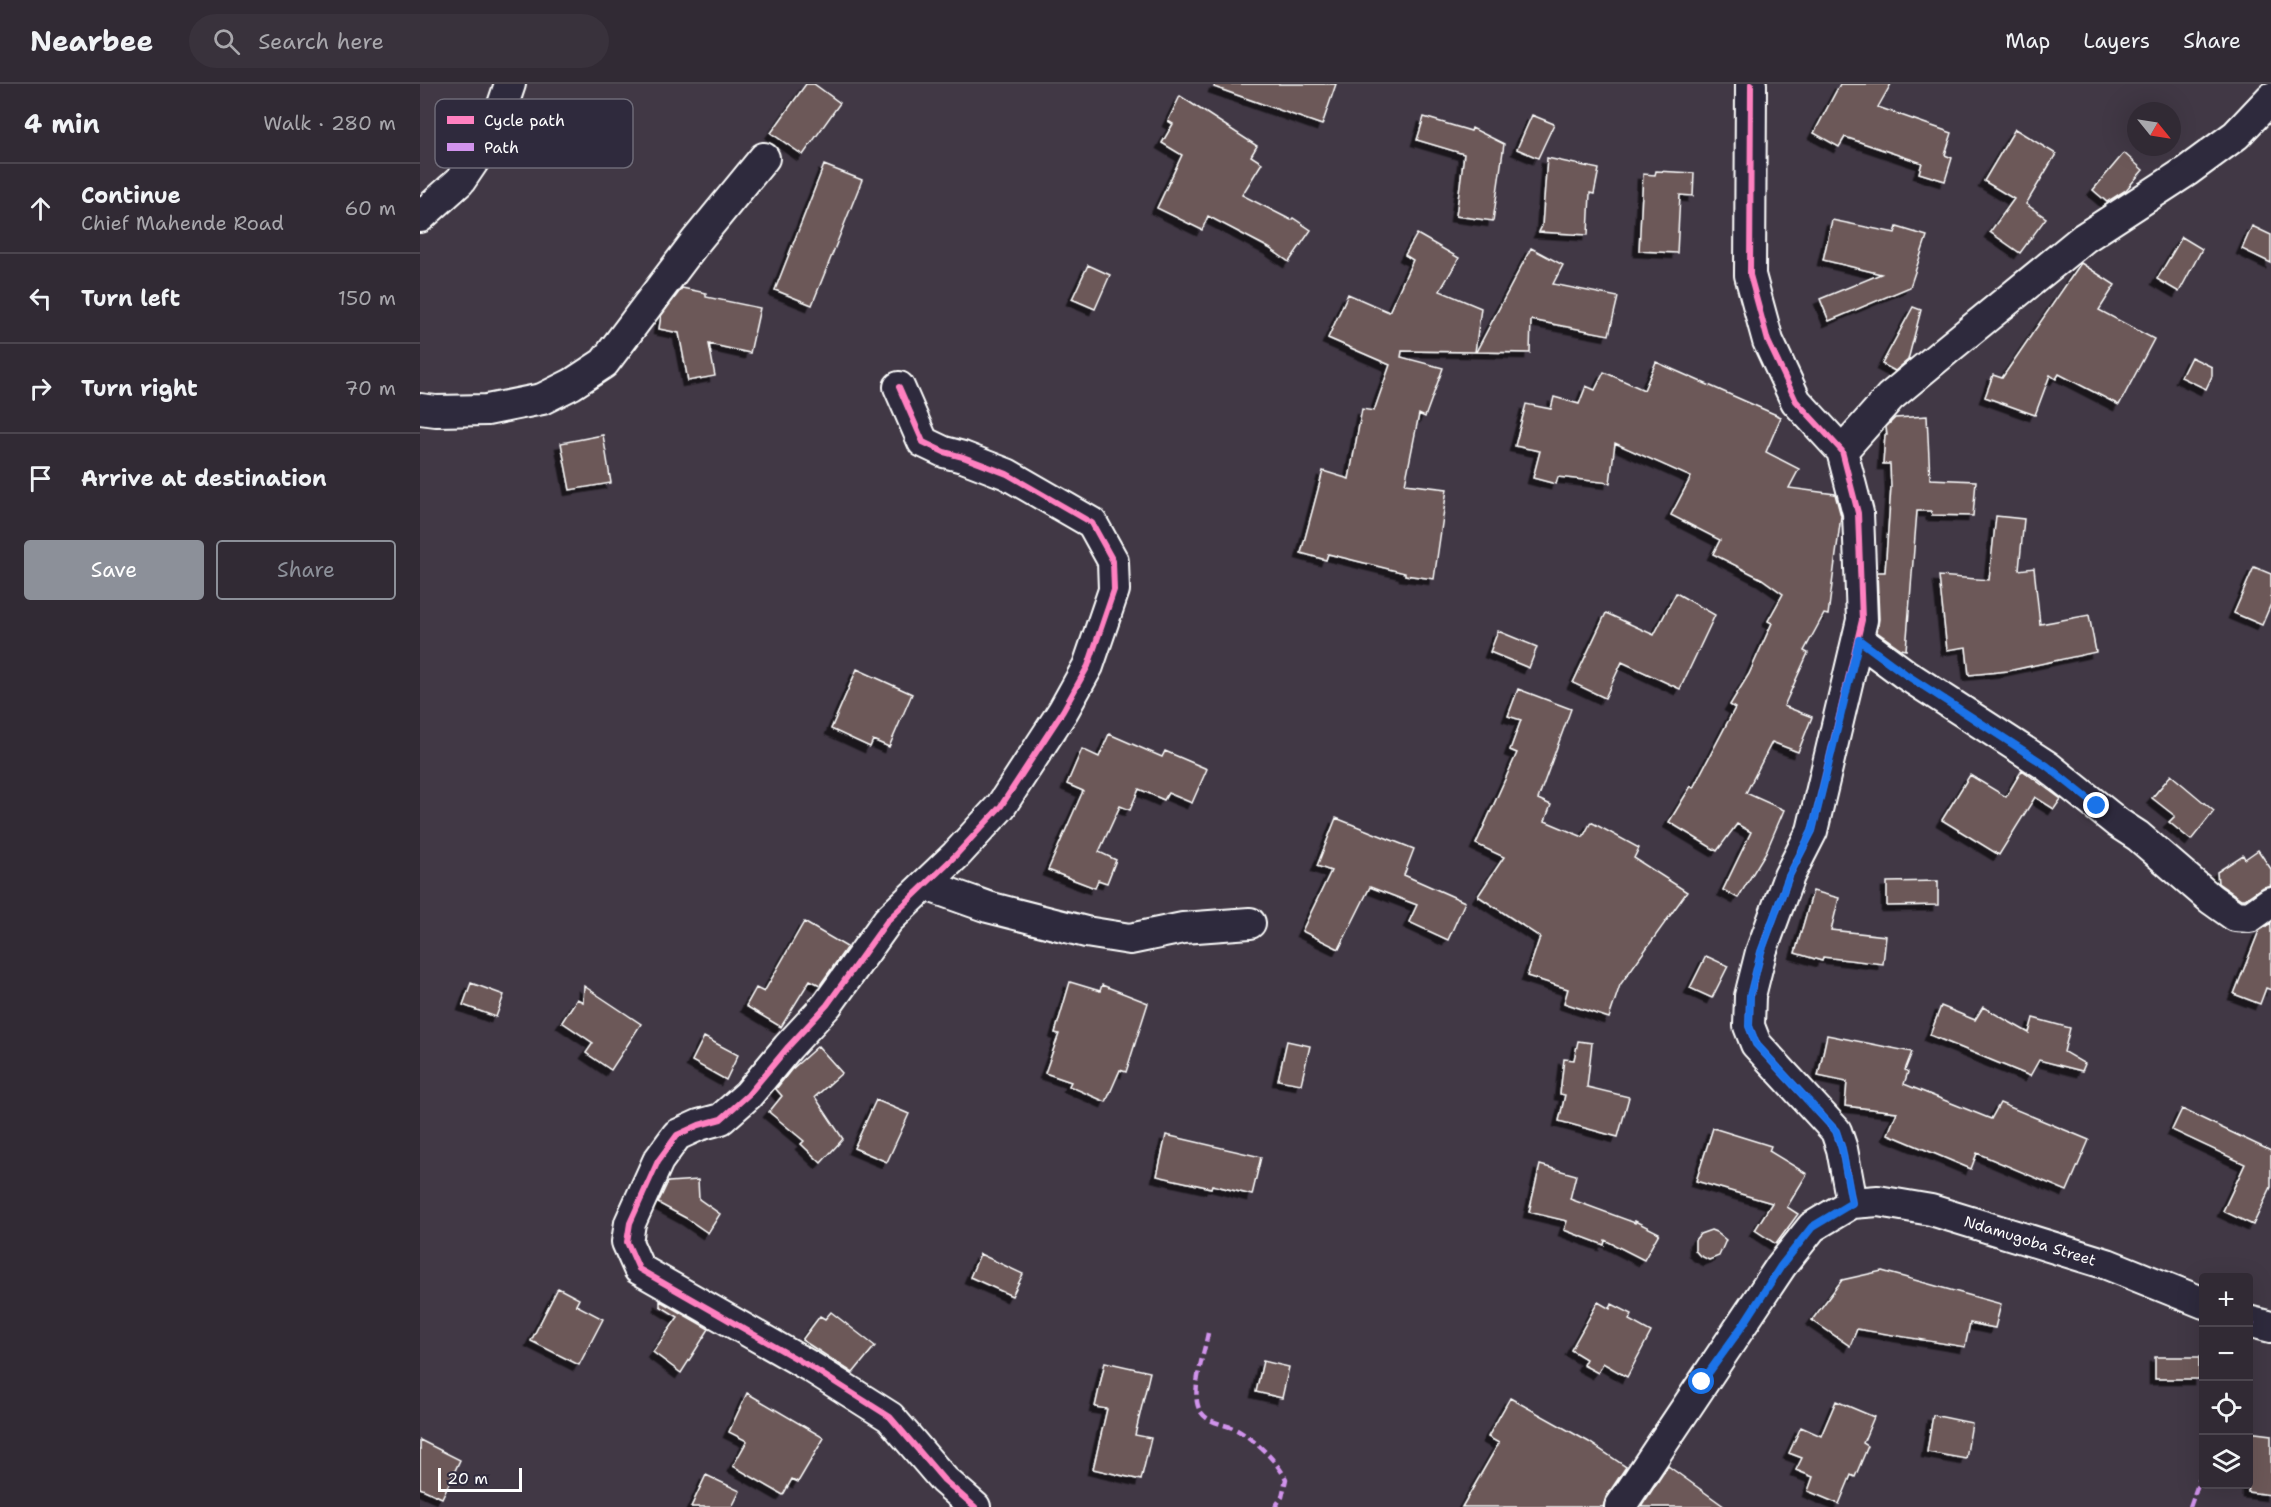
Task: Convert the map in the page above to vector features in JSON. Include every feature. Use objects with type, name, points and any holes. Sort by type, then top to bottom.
[{"type":"street","points":[[505,99],[510,84]]},
{"type":"street","points":[[1620,1507],[1781,1266],[1812,1227],[1852,1203],[1842,1149],[1836,1131],[1756,1044],[1749,1026],[1750,996],[1761,952],[1789,876],[1812,831],[1862,620],[1858,513],[1842,451],[1796,401],[1768,341],[1750,275],[1751,84]]},
{"type":"street","points":[[1842,451],[1890,397],[1948,348],[2084,238],[2187,171],[2236,135],[2271,98]]},
{"type":"street","points":[[420,409],[487,410],[542,399],[572,384],[604,363],[696,241],[764,158]]},
{"type":"street","points":[[420,218],[460,181],[469,168]]},
{"type":"street","points":[[899,387],[923,442],[944,452],[1007,474],[1092,523],[1113,561],[1114,590],[1103,628],[1089,666],[1063,711],[1001,806],[926,885],[888,920],[827,1005],[748,1095],[722,1119],[699,1125],[677,1135],[654,1172],[630,1223],[627,1242],[639,1269],[812,1367],[890,1417],[944,1480],[975,1507]]},
{"type":"street","points":[[1859,640],[1905,674],[2047,766],[2118,823],[2138,836],[2211,899],[2235,916],[2250,917],[2271,902]]},
{"type":"street","points":[[926,885],[988,907],[1086,932],[1130,939],[1183,928],[1250,923]]},
{"type":"street","name":"Ndamugoba Street","points":[[1852,1203],[1878,1201],[1931,1210],[2107,1264],[2199,1301]]},
{"type":"street","points":[[2253,1322],[2271,1327]]},
{"type":"building","points":[[806,84],[814,84],[840,103],[803,155],[771,133]]},
{"type":"building","points":[[1215,84],[1336,84],[1322,125],[1214,87]]},
{"type":"building","points":[[1840,84],[1891,84],[1878,107],[1952,133],[1945,155],[1952,158],[1945,181],[1919,173],[1922,163],[1845,137],[1839,147],[1814,133]]},
{"type":"building","points":[[1180,96],[1257,146],[1251,156],[1262,163],[1242,195],[1291,220],[1293,218],[1311,230],[1289,262],[1269,248],[1208,216],[1202,230],[1157,208],[1182,155],[1162,143],[1173,124],[1168,121]]},
{"type":"building","points":[[1532,115],[1554,124],[1538,158],[1517,149]]},
{"type":"building","points":[[1424,117],[1471,131],[1472,128],[1504,144],[1493,221],[1456,216],[1464,154],[1417,140]]},
{"type":"building","points":[[2015,129],[2056,154],[2026,204],[2046,218],[2020,253],[1990,232],[2014,199],[1984,181]]},
{"type":"building","points":[[2124,153],[2143,170],[2126,190],[2107,202],[2093,190]]},
{"type":"building","points":[[1547,158],[1599,169],[1594,194],[1590,193],[1588,235],[1539,232],[1542,226]]},
{"type":"building","points":[[824,165],[862,180],[812,305],[775,290]]},
{"type":"building","points":[[1656,171],[1694,173],[1693,196],[1680,195],[1677,253],[1639,251],[1643,174],[1655,175]]},
{"type":"building","points":[[1832,220],[1895,233],[1897,227],[1927,236],[1910,287],[1829,321],[1820,299],[1881,274],[1823,260]]},
{"type":"building","points":[[2252,226],[2271,235],[2271,263],[2242,249]]},
{"type":"building","points":[[1417,234],[1459,258],[1440,291],[1481,308],[1475,352],[1402,351],[1401,357],[1443,368],[1425,417],[1419,414],[1405,484],[1447,489],[1434,579],[1405,575],[1405,573],[1328,554],[1326,560],[1301,553],[1323,471],[1349,479],[1362,409],[1374,411],[1390,365],[1328,338],[1348,294],[1389,312],[1413,260],[1405,255]]},
{"type":"building","points":[[2182,237],[2202,249],[2179,292],[2157,279]]},
{"type":"building","points":[[1531,248],[1563,265],[1553,284],[1618,297],[1609,335],[1531,320],[1530,353],[1476,352]]},
{"type":"building","points":[[2081,263],[2115,285],[2099,310],[2154,339],[2119,405],[2059,374],[2056,379],[2050,375],[2035,415],[1985,397],[1993,375],[2002,378]]},
{"type":"building","points":[[1088,265],[1110,275],[1095,309],[1072,299]]},
{"type":"building","points":[[682,288],[706,293],[706,297],[760,308],[750,353],[709,344],[715,376],[688,381],[679,333],[659,329],[661,316]]},
{"type":"building","points":[[1913,307],[1921,310],[1908,360],[1895,371],[1882,364]]},
{"type":"building","points":[[2191,357],[2212,367],[2212,376],[2206,389],[2181,377]]},
{"type":"building","points":[[1656,362],[1781,417],[1766,452],[1799,469],[1789,488],[1835,494],[1841,516],[1828,615],[1824,614],[1804,651],[1808,653],[1784,706],[1812,717],[1798,752],[1772,742],[1746,793],[1784,810],[1766,852],[1738,898],[1723,890],[1751,832],[1737,824],[1717,851],[1669,822],[1691,786],[1693,788],[1735,708],[1730,705],[1749,674],[1772,623],[1768,621],[1783,594],[1762,579],[1713,554],[1720,540],[1671,515],[1691,477],[1615,443],[1610,483],[1558,477],[1556,484],[1533,478],[1540,451],[1515,446],[1526,404],[1551,409],[1554,397],[1579,404],[1586,386],[1595,390],[1604,372],[1644,390]]},
{"type":"building","points":[[1927,416],[1930,479],[1976,481],[1973,516],[1932,515],[1931,511],[1917,511],[1906,650],[1877,632],[1879,619],[1877,572],[1885,572],[1891,487],[1890,464],[1883,464],[1885,435],[1887,435],[1886,427],[1895,418]]},
{"type":"building","points":[[603,435],[611,483],[570,490],[561,443]]},
{"type":"building","points":[[1996,516],[2024,519],[2019,570],[2034,568],[2040,624],[2089,615],[2096,652],[2008,671],[1969,675],[1966,647],[1947,650],[1939,576],[1989,580]]},
{"type":"building","points":[[2254,567],[2271,574],[2271,604],[2262,625],[2234,613]]},
{"type":"building","points":[[1676,593],[1715,615],[1680,689],[1622,662],[1605,698],[1573,683],[1606,613],[1654,635]]},
{"type":"building","points":[[1498,631],[1537,647],[1529,668],[1490,652]]},
{"type":"building","points":[[857,669],[912,694],[889,747],[873,740],[870,747],[831,729]]},
{"type":"building","points":[[1518,689],[1571,709],[1538,799],[1551,805],[1545,821],[1583,837],[1591,822],[1639,848],[1634,858],[1687,892],[1620,985],[1609,1018],[1564,1003],[1568,989],[1527,976],[1540,937],[1478,896],[1504,857],[1476,844],[1517,753],[1510,750],[1521,720],[1508,716]]},
{"type":"building","points":[[1109,734],[1162,757],[1165,751],[1207,769],[1192,803],[1168,793],[1164,800],[1139,789],[1130,810],[1120,806],[1099,852],[1116,860],[1107,883],[1098,880],[1095,888],[1048,870],[1083,791],[1067,784],[1082,749],[1099,757]]},
{"type":"building","points":[[2022,770],[2061,799],[2054,809],[2035,797],[1999,855],[1942,820],[1970,775],[2006,797]]},
{"type":"building","points":[[2171,775],[2214,811],[2191,840],[2169,822],[2175,816],[2152,798]]},
{"type":"building","points":[[1336,818],[1414,849],[1404,875],[1465,902],[1448,940],[1409,922],[1417,905],[1370,887],[1339,949],[1302,931],[1331,871],[1317,866]]},
{"type":"building","points":[[2258,850],[2271,869],[2271,885],[2241,899],[2218,883],[2217,872],[2243,855],[2245,859]]},
{"type":"building","points":[[1938,881],[1938,905],[1887,906],[1887,882]]},
{"type":"building","points":[[1813,891],[1839,898],[1831,930],[1886,936],[1883,964],[1823,957],[1822,961],[1795,953]]},
{"type":"building","points":[[804,922],[847,947],[820,985],[810,980],[781,1027],[746,1006],[756,988],[764,992]]},
{"type":"building","points":[[2271,923],[2271,990],[2266,988],[2260,1004],[2234,994],[2259,931]]},
{"type":"building","points":[[1706,956],[1728,966],[1712,998],[1690,988]]},
{"type":"building","points":[[1070,982],[1100,991],[1102,985],[1148,1003],[1126,1072],[1120,1070],[1106,1102],[1069,1086],[1071,1082],[1045,1073],[1059,1034],[1055,1033]]},
{"type":"building","points":[[471,983],[504,995],[496,1017],[463,1005]]},
{"type":"building","points":[[584,986],[641,1024],[611,1070],[586,1053],[593,1043],[562,1022],[577,999],[583,1002]]},
{"type":"building","points":[[1941,1006],[1975,1020],[1983,1007],[2029,1033],[2033,1018],[2070,1028],[2064,1052],[2085,1064],[2082,1071],[2039,1060],[2030,1076],[1930,1035]]},
{"type":"building","points":[[1827,1035],[1912,1052],[1905,1070],[1908,1072],[1904,1084],[1991,1119],[2000,1103],[2089,1140],[2067,1191],[1977,1153],[1971,1169],[1888,1134],[1897,1112],[1845,1106],[1847,1082],[1818,1076]]},
{"type":"building","points":[[704,1037],[738,1055],[726,1080],[692,1061]]},
{"type":"building","points":[[1287,1041],[1310,1046],[1301,1084],[1278,1080]]},
{"type":"building","points":[[1578,1041],[1592,1043],[1587,1087],[1629,1097],[1618,1137],[1559,1121],[1565,1095],[1560,1094],[1564,1059],[1574,1060]]},
{"type":"building","points":[[818,1046],[842,1073],[815,1097],[843,1139],[821,1163],[801,1144],[804,1141],[769,1112],[782,1096],[776,1089],[791,1070]]},
{"type":"building","points":[[876,1100],[909,1114],[887,1162],[854,1148]]},
{"type":"building","points":[[2182,1109],[2271,1151],[2271,1187],[2253,1225],[2223,1211],[2245,1164],[2172,1130]]},
{"type":"building","points":[[1713,1128],[1771,1146],[1769,1151],[1807,1174],[1787,1207],[1798,1214],[1776,1244],[1755,1230],[1772,1203],[1696,1181]]},
{"type":"building","points":[[1166,1135],[1261,1157],[1252,1195],[1212,1185],[1211,1188],[1157,1176]]},
{"type":"building","points":[[1540,1165],[1576,1175],[1570,1199],[1635,1223],[1635,1221],[1659,1233],[1644,1260],[1605,1240],[1604,1245],[1564,1230],[1567,1221],[1529,1212]]},
{"type":"building","points":[[698,1180],[699,1199],[720,1214],[708,1233],[658,1203],[668,1182]]},
{"type":"building","points":[[1711,1230],[1726,1240],[1719,1256],[1709,1260],[1695,1250],[1695,1240],[1700,1234]]},
{"type":"building","points":[[980,1254],[1023,1274],[1012,1296],[970,1277]]},
{"type":"building","points":[[1882,1271],[2001,1304],[1995,1328],[1970,1323],[1965,1347],[1857,1329],[1850,1346],[1812,1320],[1842,1280]]},
{"type":"building","points":[[558,1288],[579,1299],[576,1305],[603,1319],[579,1365],[531,1341]]},
{"type":"building","points":[[660,1301],[709,1329],[681,1373],[653,1352],[678,1317],[660,1306]]},
{"type":"building","points":[[1598,1302],[1610,1309],[1612,1304],[1632,1314],[1629,1320],[1651,1332],[1627,1377],[1603,1363],[1598,1373],[1583,1365],[1586,1359],[1571,1350]]},
{"type":"building","points":[[831,1312],[875,1346],[853,1373],[802,1340],[820,1316],[825,1319]]},
{"type":"building","points":[[2155,1357],[2199,1357],[2199,1379],[2155,1379]]},
{"type":"building","points":[[1263,1361],[1289,1367],[1282,1398],[1256,1392]]},
{"type":"building","points":[[1105,1362],[1150,1372],[1135,1435],[1151,1438],[1141,1480],[1093,1469],[1107,1409],[1095,1407]]},
{"type":"building","points":[[747,1393],[824,1438],[798,1482],[792,1479],[783,1495],[733,1466],[747,1441],[729,1432]]},
{"type":"building","points":[[1510,1398],[1589,1442],[1626,1467],[1606,1497],[1603,1507],[1462,1507],[1499,1443],[1488,1437]]},
{"type":"building","points":[[1836,1401],[1874,1417],[1863,1443],[1868,1446],[1855,1477],[1851,1475],[1839,1504],[1808,1491],[1813,1477],[1796,1470],[1802,1458],[1789,1453],[1801,1427],[1821,1436]]},
{"type":"building","points":[[1933,1415],[1972,1423],[1966,1459],[1927,1452]]},
{"type":"building","points":[[2253,1433],[2271,1435],[2271,1495],[2248,1492],[2248,1489],[2253,1489]]},
{"type":"building","points":[[420,1440],[460,1460],[442,1498],[420,1488]]},
{"type":"building","points":[[1668,1466],[1725,1507],[1641,1507]]},
{"type":"building","points":[[706,1475],[740,1491],[732,1507],[691,1507]]},
{"type":"marked path","points":[[1208,1333],[1197,1385],[1199,1409],[1207,1418],[1244,1434],[1277,1465],[1286,1479],[1282,1497],[1275,1507]]},
{"type":"marked path","points":[[2190,1507],[2199,1481]]},
{"type":"cycle path","points":[[1751,84],[1750,275],[1768,341],[1796,401],[1842,451],[1858,513],[1862,620],[1812,831],[1789,876],[1761,952],[1750,996],[1749,1026],[1756,1044],[1836,1131],[1842,1149],[1852,1203]]},
{"type":"cycle path","points":[[899,387],[923,442],[944,452],[1007,474],[1092,523],[1113,561],[1114,590],[1088,666],[1063,711],[1001,806],[956,855],[888,920],[827,1005],[748,1095],[721,1119],[699,1125],[677,1135],[658,1161],[630,1223],[627,1242],[639,1269],[811,1367],[890,1417],[944,1480],[975,1507]]},
{"type":"route","points":[[1702,1382],[1743,1325],[1781,1266],[1812,1227],[1852,1203],[1842,1149],[1836,1131],[1756,1044],[1749,1026],[1750,996],[1761,952],[1789,876],[1812,831],[1859,640],[1905,674],[2047,766],[2097,806]]}]
